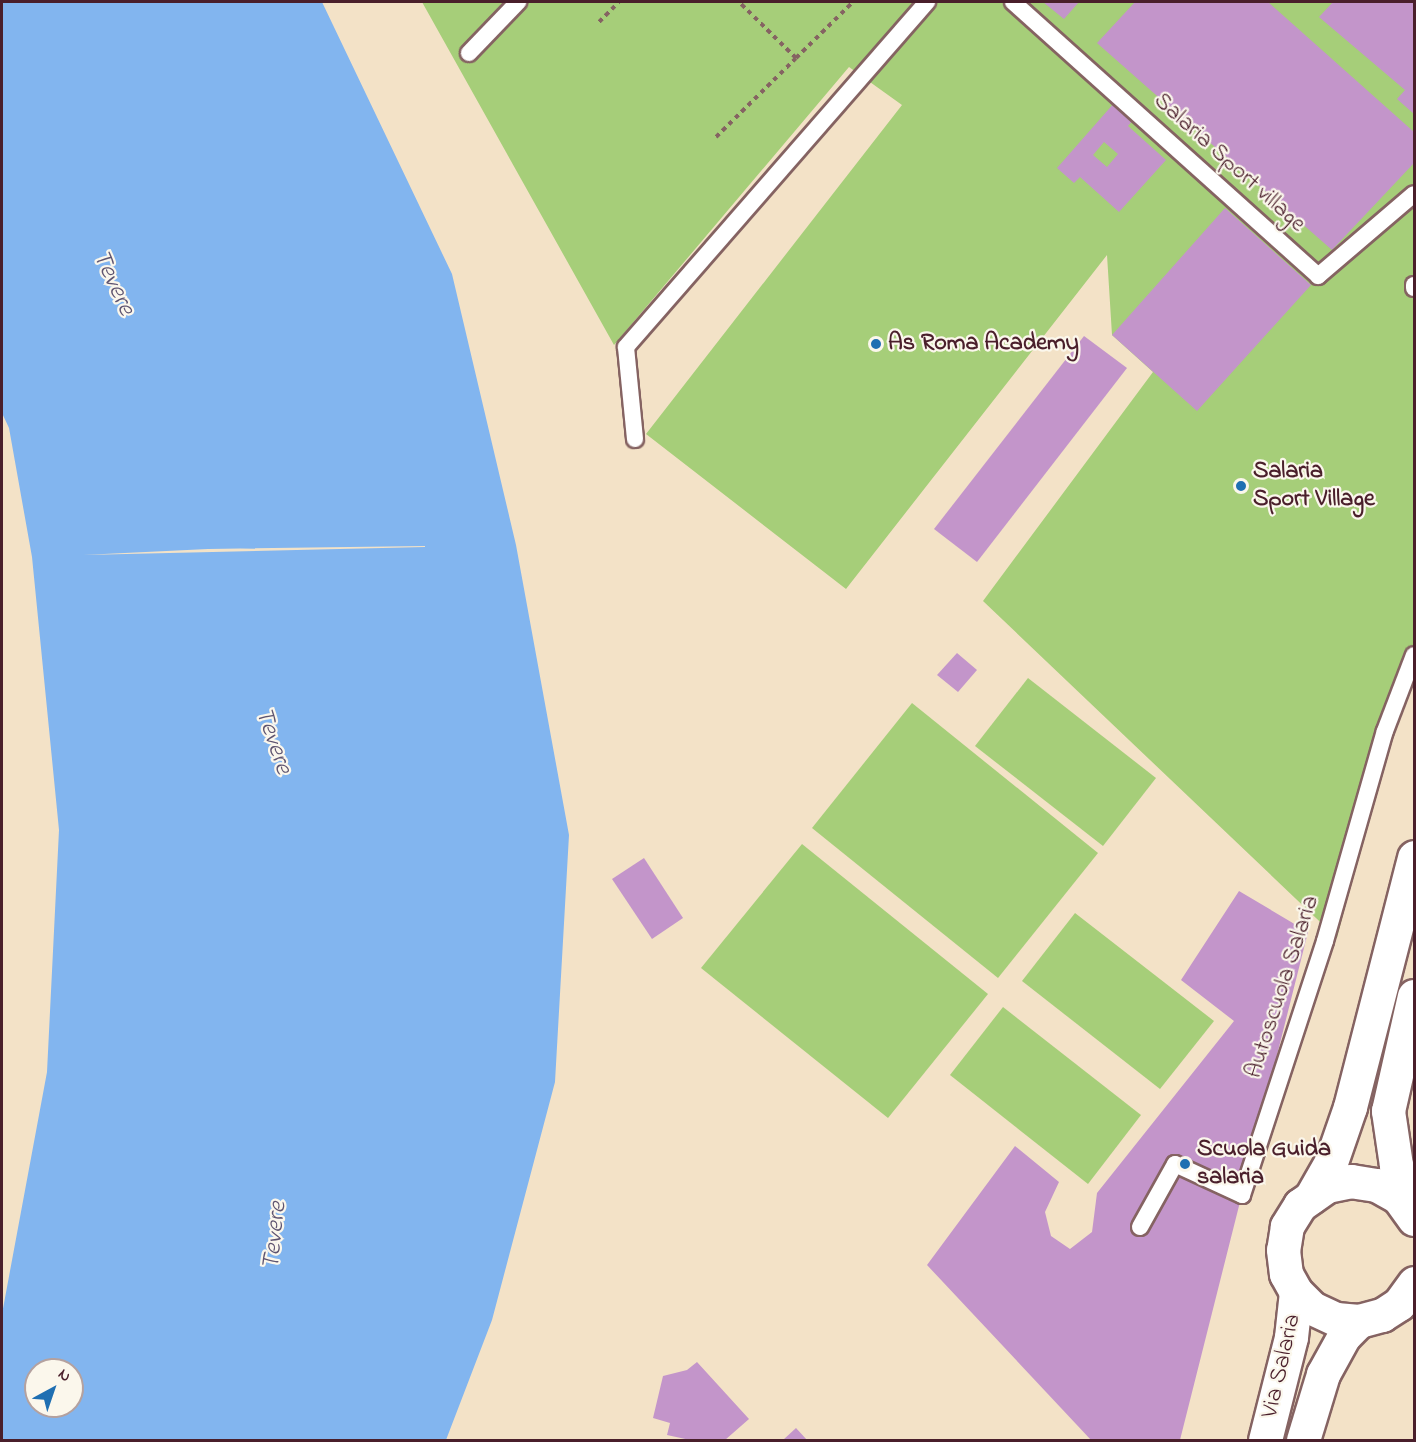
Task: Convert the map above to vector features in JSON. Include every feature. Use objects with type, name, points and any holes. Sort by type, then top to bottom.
[{"type":"main road","points":[[1311,1197],[1331,1162],[1350,1107],[1414,857]]},
{"type":"main road","points":[[1414,996],[1388,1111],[1396,1165],[1414,1218]]},
{"type":"main road","points":[[1414,1218],[1398,1197],[1376,1185],[1351,1181],[1327,1186],[1300,1205],[1287,1226],[1283,1250],[1286,1274],[1296,1292],[1312,1308],[1336,1319],[1359,1321],[1382,1315],[1399,1304],[1414,1283]]},
{"type":"main road","name":"Via Salaria","points":[[1265,1440],[1291,1337],[1296,1292]]},
{"type":"main road","name":"Via Salaria","points":[[1303,1440],[1328,1363],[1344,1336],[1359,1321]]},
{"type":"lane","points":[[469,52],[518,2]]},
{"type":"lane","points":[[635,439],[626,347],[927,2]]},
{"type":"lane","name":"Salaria Sport village","points":[[1013,2],[1318,276],[1414,194]]},
{"type":"lane","name":"Autoscuola Salaria","points":[[1140,1227],[1175,1164],[1242,1194],[1325,941],[1385,731],[1414,655]]},
{"type":"path","points":[[599,22],[620,2]]},
{"type":"path","points":[[739,2],[796,58]]},
{"type":"path","points":[[716,137],[852,2]]},
{"type":"green space","name":"Salaria Sport Village","points":[[422,2],[1414,2],[1414,676],[1386,749],[1337,938],[983,601],[1153,372],[1112,335],[1107,255],[846,589],[646,434],[902,105],[849,67],[614,345]]},
{"type":"green space","points":[[1028,678],[1156,778],[1103,846],[975,746]]},
{"type":"green space","points":[[912,703],[1098,853],[998,978],[812,828]]},
{"type":"green space","points":[[802,844],[988,994],[888,1118],[701,968]]},
{"type":"green space","points":[[1075,913],[1214,1021],[1160,1089],[1022,981]]},
{"type":"green space","points":[[1003,1007],[1141,1115],[1088,1184],[950,1075]]},
{"type":"water","name":"Tevere","points":[[2,2],[322,2],[452,274],[516,545],[569,835],[555,1082],[492,1320],[446,1440],[2,1440],[2,1314],[47,1072],[59,830],[32,557],[9,428],[2,413]],"holes":[[[425,547],[83,555],[208,549]]]},
{"type":"building","points":[[1043,2],[1079,2],[1064,19]]},
{"type":"building","points":[[1135,2],[1268,2],[1414,132],[1414,163],[1332,250],[1097,43]]},
{"type":"building","points":[[1333,2],[1414,2],[1414,114],[1397,99],[1405,90],[1319,17]]},
{"type":"building","points":[[1115,102],[1134,119],[1128,126],[1166,160],[1119,212],[1080,177],[1074,183],[1057,168]],"holes":[[[1104,142],[1118,154],[1107,167],[1093,155]]]},
{"type":"building","points":[[1225,208],[1311,285],[1197,411],[1112,335]]},
{"type":"building","points":[[1084,336],[1127,368],[977,562],[934,529]]},
{"type":"building","points":[[957,653],[977,670],[958,692],[937,675]]},
{"type":"building","points":[[644,858],[683,918],[652,939],[612,879]]},
{"type":"building","name":"Scuola Guida salaria","points":[[1239,891],[1308,932],[1180,1440],[1091,1440],[927,1265],[1015,1146],[1059,1182],[1045,1212],[1051,1236],[1070,1249],[1092,1232],[1097,1193],[1234,1021],[1181,980]]},
{"type":"building","points":[[697,1362],[749,1419],[725,1440],[690,1440],[667,1435],[670,1423],[653,1418],[663,1376],[687,1370]]},
{"type":"building","points":[[796,1428],[807,1440],[783,1440]]},
{"type":"place","name":"As Roma Academy","points":[[876,344]]},
{"type":"place","name":"Salaria Sport Village","points":[[1241,486]]},
{"type":"place","name":"Scuola Guida salaria","points":[[1185,1164]]}]
